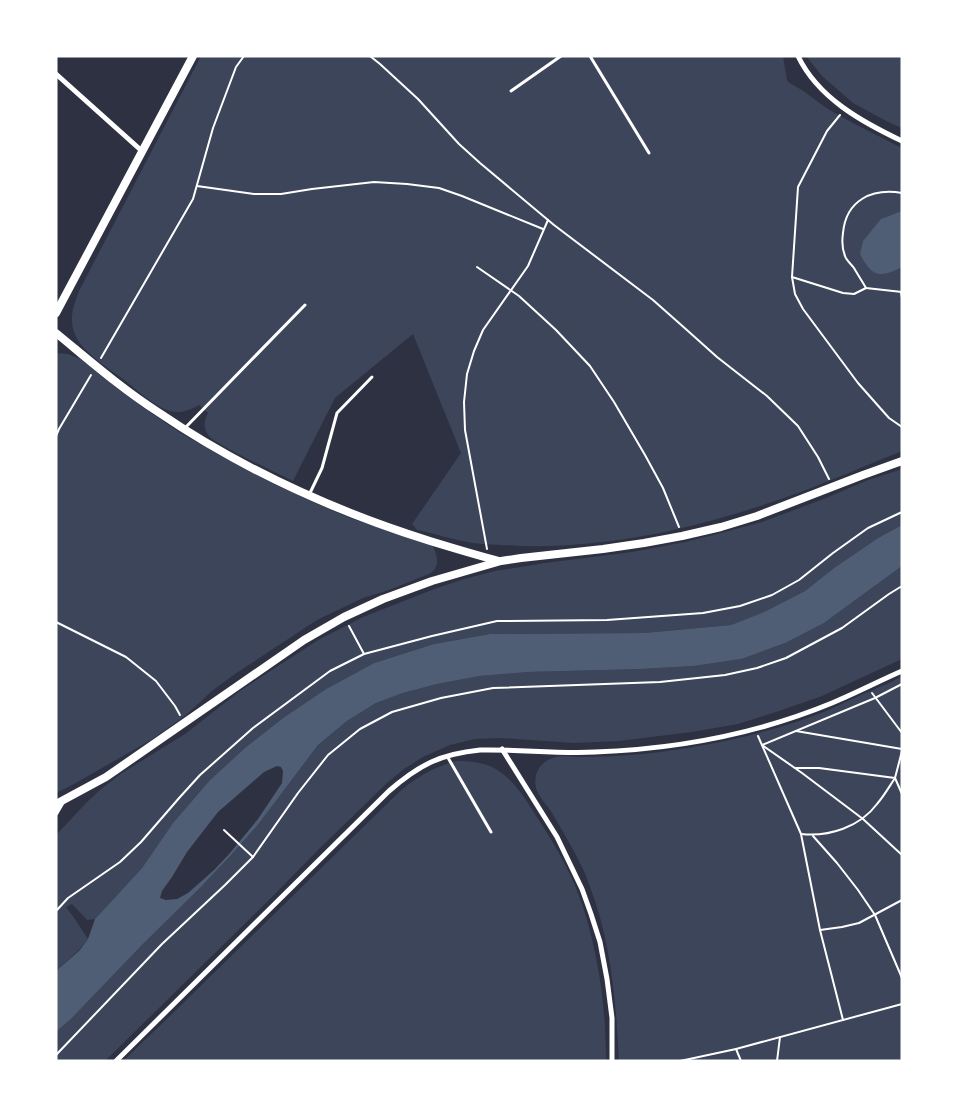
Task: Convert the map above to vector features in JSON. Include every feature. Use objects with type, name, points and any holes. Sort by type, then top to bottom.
[{"type":"street","points":[[56,313],[193,56]]},
{"type":"street","points":[[798,56],[815,83],[844,109],[902,141]]},
{"type":"street","points":[[56,74],[143,152]]},
{"type":"street","points":[[56,334],[138,398],[184,429],[242,463],[342,510],[397,530],[501,561]]},
{"type":"street","points":[[56,813],[60,802],[106,777],[304,640],[344,617],[383,599],[432,581],[501,561],[603,549],[682,536],[721,527],[757,516],[902,461]]},
{"type":"street","points":[[116,1061],[388,791],[403,778],[432,760],[447,755],[480,750],[593,752],[638,750],[718,738],[798,716],[902,670]]},
{"type":"street","points":[[502,750],[557,837],[578,880],[591,914],[600,942],[607,979],[612,1018],[612,1061]]},
{"type":"lane","points":[[511,91],[561,56]]},
{"type":"lane","points":[[590,56],[648,153]]},
{"type":"lane","points":[[184,429],[305,305]]},
{"type":"lane","points":[[309,496],[322,468],[337,413],[372,378]]},
{"type":"lane","points":[[447,755],[491,832]]},
{"type":"path","points":[[56,436],[193,199],[213,128],[236,67],[244,56]]},
{"type":"path","points":[[370,56],[418,99],[466,150],[548,220],[653,300],[717,357],[767,396],[798,426],[818,457],[833,487]]},
{"type":"path","points":[[844,109],[827,132],[798,186],[792,277],[795,294],[803,309],[858,383],[889,418],[902,427]]},
{"type":"path","points":[[197,186],[254,194],[281,194],[374,182],[431,187],[462,196],[544,229]]},
{"type":"path","points":[[866,288],[844,256],[842,242],[846,217],[861,199],[873,193],[902,193]]},
{"type":"path","points":[[489,558],[465,430],[464,402],[467,374],[483,330],[528,266],[548,220]]},
{"type":"path","points":[[478,267],[519,296],[556,330],[590,366],[645,454],[663,488],[682,536]]},
{"type":"path","points":[[792,277],[842,293],[854,294],[866,288],[901,292],[902,298]]},
{"type":"path","points":[[56,911],[68,898],[120,862],[142,842],[200,775],[253,728],[330,670],[364,654],[497,621],[607,620],[703,613],[740,606],[772,594],[799,580],[832,553],[868,528],[902,512]]},
{"type":"path","points":[[344,617],[364,654]]},
{"type":"path","points":[[56,622],[126,657],[156,681],[175,706],[184,723]]},
{"type":"path","points":[[762,745],[874,698],[902,684]]},
{"type":"path","points":[[868,686],[874,698],[902,734]]},
{"type":"path","points":[[756,729],[801,834],[820,930],[843,1020]]},
{"type":"path","points":[[794,731],[902,750],[895,778],[877,805],[863,819],[849,827],[832,832],[813,836],[801,834]]},
{"type":"path","points":[[762,745],[863,819],[902,855]]},
{"type":"path","points":[[795,768],[819,768],[895,778]]},
{"type":"path","points":[[895,778],[902,794]]},
{"type":"path","points":[[224,830],[252,856]]},
{"type":"path","points":[[813,836],[837,863],[875,915],[902,978]]},
{"type":"path","points":[[820,930],[859,923],[902,900]]},
{"type":"path","points":[[680,1061],[736,1049],[902,1004]]},
{"type":"path","points":[[778,1061],[780,1037]]},
{"type":"path","points":[[736,1049],[741,1061]]},
{"type":"shaded area","points":[[201,56],[783,56],[788,82],[828,109],[902,148],[902,451],[778,500],[702,523],[643,536],[613,541],[552,546],[485,544],[452,539],[417,530],[412,524],[461,453],[413,334],[335,398],[293,481],[227,448],[208,435],[205,430],[205,424],[208,413],[199,405],[185,411],[174,412],[152,402],[88,352],[77,338],[72,321],[79,291]]},
{"type":"shaded area","points":[[806,56],[902,56],[902,128],[853,103],[822,76]]},
{"type":"shaded area","points":[[902,211],[902,267],[887,273],[876,273],[868,267],[860,254],[863,241],[881,219]]},
{"type":"shaded area","points":[[56,353],[68,354],[83,360],[141,406],[179,432],[270,482],[350,518],[433,546],[437,562],[433,572],[429,574],[363,598],[317,620],[235,674],[212,691],[186,715],[151,740],[56,793]]},
{"type":"shaded area","points":[[902,469],[902,525],[878,538],[834,568],[805,591],[764,612],[731,625],[644,633],[490,634],[434,644],[374,663],[326,689],[283,718],[246,747],[210,780],[173,823],[142,868],[95,919],[87,920],[72,904],[66,907],[88,939],[56,971],[56,835],[87,802],[122,773],[185,734],[240,691],[320,639],[363,617],[464,579],[495,571],[632,552],[717,534],[762,522],[868,480]]},
{"type":"shaded area","points":[[902,525],[902,566],[824,623],[785,643],[741,659],[694,666],[528,672],[480,676],[437,684],[403,693],[376,703],[347,721],[318,745],[257,826],[232,854],[72,1018],[56,1032],[56,971],[79,951],[88,939],[95,919],[142,868],[173,823],[210,780],[246,747],[283,718],[326,689],[374,663],[434,644],[490,634],[644,633],[731,625],[764,612],[805,591],[834,568],[878,538]],"holes":[[[277,766],[281,767],[283,771],[282,783],[258,819],[230,853],[188,893],[177,899],[166,900],[160,898],[162,891],[187,852],[218,812],[264,772]]]},
{"type":"shaded area","points":[[902,566],[902,659],[822,696],[738,724],[619,741],[574,743],[499,738],[475,739],[450,745],[423,757],[387,783],[105,1061],[56,1061],[56,1032],[72,1018],[232,854],[257,826],[318,745],[347,721],[376,703],[403,693],[437,684],[480,676],[528,672],[694,666],[741,659],[824,623]]},
{"type":"shaded area","points":[[902,676],[902,1061],[619,1061],[614,994],[603,929],[590,887],[571,845],[537,791],[535,783],[538,769],[544,762],[559,757],[603,757],[643,754],[690,748],[736,739],[826,711]]},
{"type":"shaded area","points":[[457,761],[485,764],[508,778],[529,805],[564,862],[579,895],[589,926],[603,1003],[606,1061],[123,1061],[396,795],[424,774],[440,766]]}]
